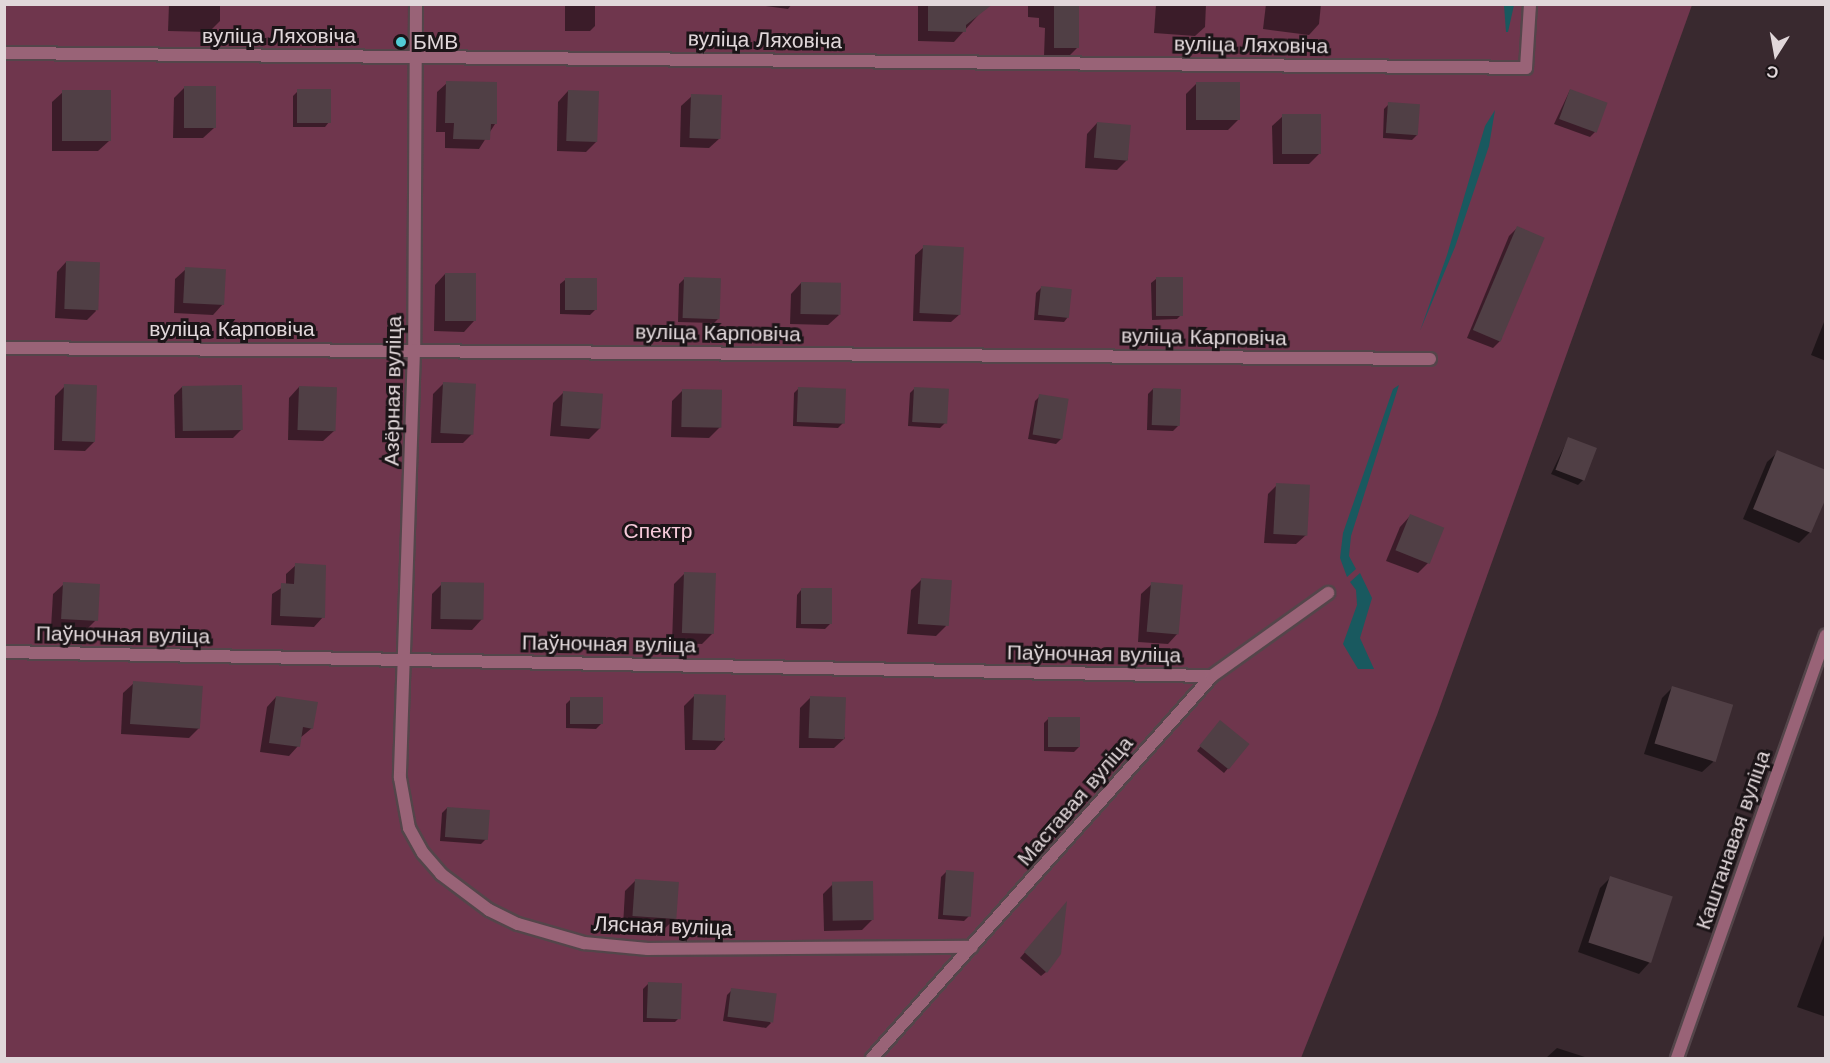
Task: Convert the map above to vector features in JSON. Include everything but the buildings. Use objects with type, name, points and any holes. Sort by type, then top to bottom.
[{"type":"street","name":"Азёрная вуліца","points":[[400,778],[406,659],[414,350],[416,4]]},
{"type":"street","name":"вуліца Ляховіча","points":[[4,53],[1526,68],[1530,4]]},
{"type":"street","name":"вуліца Карповіча","points":[[4,348],[1430,359]]},
{"type":"street","name":"Маставая вуліца","points":[[872,1059],[1212,676],[1328,594]]},
{"type":"street","name":"Каштанавая вуліца","points":[[1677,1059],[1826,635]]},
{"type":"street","name":"Паўночная вуліца","points":[[4,652],[1212,676]]},
{"type":"street","name":"Лясная вуліца","points":[[400,778],[409,828],[441,874],[489,910],[549,935],[584,943],[648,949],[972,947]]},
{"type":"green space","name":"Спектр","points":[[5,5],[1692,5],[1437,715],[1301,1058],[5,1058]]},
{"type":"water","points":[[1504,5],[1514,5],[1508,32],[1506,32]]},
{"type":"water","points":[[1495,110],[1489,146],[1455,247],[1420,331],[1447,255],[1485,126]]},
{"type":"water","points":[[1399,385],[1351,536],[1349,556],[1356,569],[1347,577],[1340,558],[1343,533],[1393,389]]},
{"type":"water","points":[[1360,573],[1372,598],[1360,638],[1374,669],[1358,669],[1343,644],[1357,605],[1356,590],[1350,582]]},
{"type":"place","name":"БМВ","points":[[401,42]]}]
